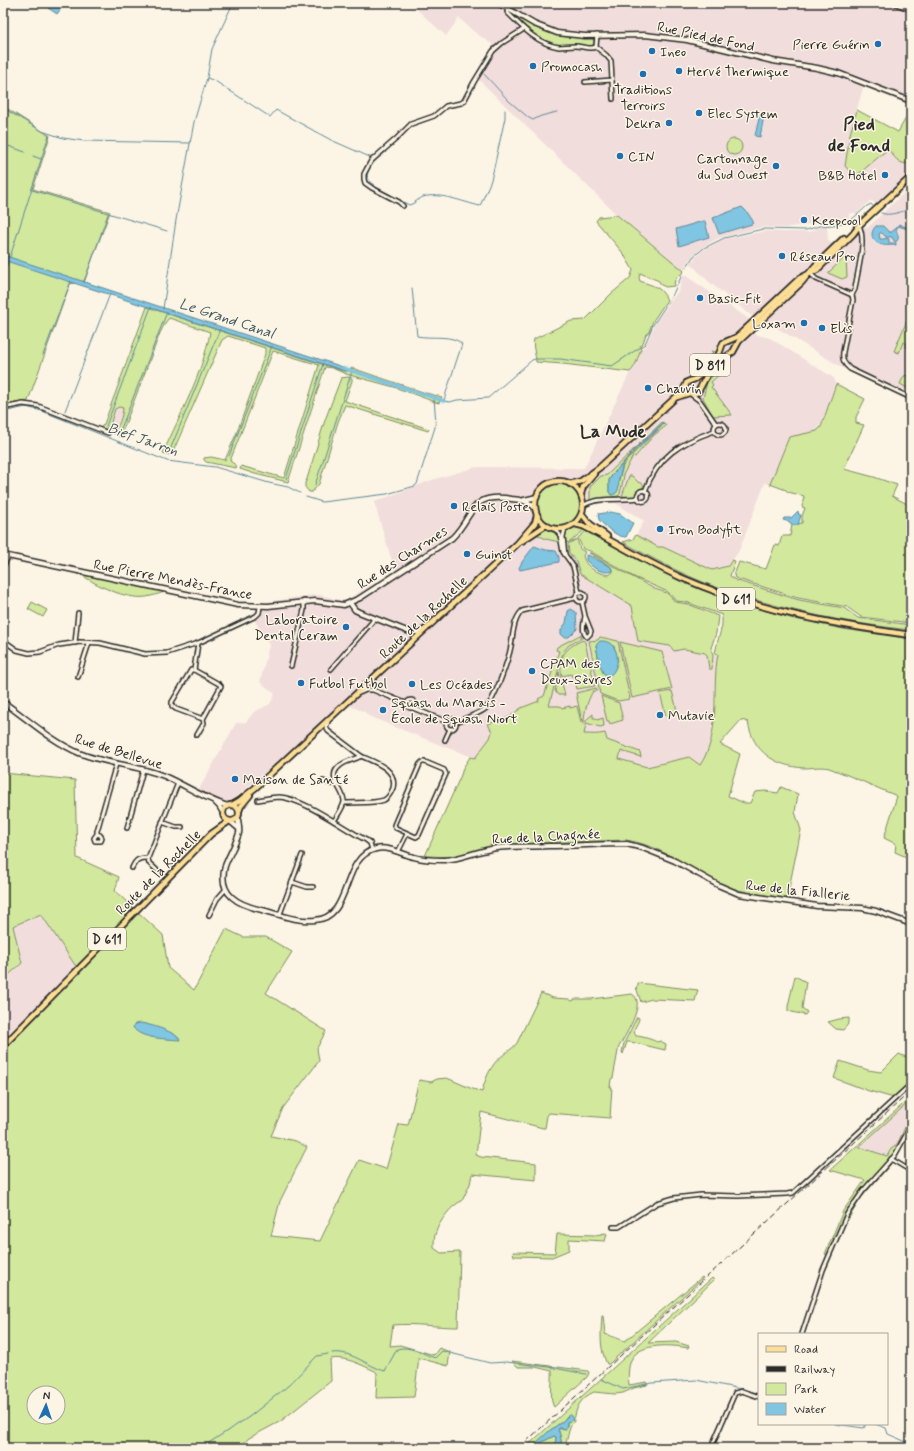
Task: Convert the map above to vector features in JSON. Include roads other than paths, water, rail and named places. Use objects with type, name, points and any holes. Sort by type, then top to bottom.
[{"type":"main road","name":"D 811","points":[[674,399],[697,393],[707,375],[721,360],[733,352],[739,341],[802,282],[834,248],[911,177]]},
{"type":"main road","name":"D 811","points":[[570,484],[581,481],[599,468],[674,399],[685,387],[687,382],[695,379],[705,371],[718,356],[723,343],[738,337],[800,278],[817,270],[859,226]]},
{"type":"main road","name":"D 811","points":[[730,340],[735,346]]},
{"type":"main road","name":"D 811","points":[[685,387],[686,391],[690,394]]},
{"type":"main road","name":"D 811","points":[[581,494],[583,487],[599,468]]},
{"type":"main road","points":[[562,481],[570,484],[581,494],[583,506],[582,514],[574,524],[565,528],[555,529],[546,525],[538,515],[535,508],[537,497],[541,489],[553,482],[562,481]]},
{"type":"main road","name":"D 611","points":[[582,514],[590,524],[611,538],[649,559],[684,576],[734,595],[779,609],[824,620],[911,634]]},
{"type":"main road","name":"Route de la Rochelle","points":[[230,805],[239,801],[255,788],[517,544],[535,523],[538,515]]},
{"type":"main road","name":"D 611","points":[[574,524],[583,526],[672,573],[745,602],[823,622],[911,634]]},
{"type":"main road","name":"Route de la Rochelle","points":[[517,544],[546,525]]},
{"type":"main road","name":"Route de la Rochelle","points":[[239,812],[255,788]]},
{"type":"main road","points":[[230,805],[236,807],[239,812],[238,818],[230,822],[222,814],[230,805]]},
{"type":"main road","name":"D 611","points":[[211,834],[220,822],[222,814]]},
{"type":"main road","name":"D 611","points":[[211,834],[230,822]]},
{"type":"main road","name":"Route de la Rochelle","points":[[3,1046],[211,834]]},
{"type":"street","name":"Rue Pied de Fond","points":[[498,3],[552,32],[571,35],[639,34],[670,37],[773,61],[823,69],[844,75],[911,101]]},
{"type":"street","points":[[894,3],[911,10]]},
{"type":"street","points":[[508,9],[507,12],[524,29],[536,38],[554,46],[596,47],[606,55],[611,61],[613,98]]},
{"type":"street","points":[[403,206],[399,202],[369,186],[365,182],[364,174],[371,161],[411,124],[434,116],[446,106],[464,101],[493,51],[502,43],[524,29]]},
{"type":"street","points":[[596,47],[597,35]]},
{"type":"street","points":[[585,82],[612,80]]},
{"type":"street","points":[[859,226],[862,240],[855,289],[852,295],[853,300],[842,356],[844,362],[850,368],[911,398]]},
{"type":"street","points":[[810,272],[816,279],[852,295]]},
{"type":"street","points":[[700,390],[700,401]]},
{"type":"street","points":[[690,394],[700,401],[716,424]]},
{"type":"street","points":[[3,408],[23,404],[38,406],[108,433]]},
{"type":"street","points":[[714,431],[720,436],[726,431],[723,424],[716,424]]},
{"type":"street","points":[[714,431],[716,424]]},
{"type":"street","points":[[638,498],[640,492],[645,491],[656,468],[670,453],[690,440],[714,431]]},
{"type":"street","points":[[583,506],[600,501],[638,498],[642,502],[647,500],[648,494],[645,491]]},
{"type":"street","name":"Rue des Charmes","points":[[521,500],[537,497]]},
{"type":"street","name":"Rue des Charmes","points":[[350,603],[452,538],[471,511],[480,503],[488,499],[497,498],[521,500],[528,502],[535,508]]},
{"type":"street","points":[[565,528],[563,537],[565,555]]},
{"type":"street","points":[[555,529],[559,534],[561,549],[573,566],[579,592],[576,595],[576,598]]},
{"type":"street","name":"Rue Pierre Mendès-France","points":[[3,555],[229,603],[260,607],[304,601],[322,601],[340,605],[350,603]]},
{"type":"street","points":[[3,567],[8,557]]},
{"type":"street","points":[[579,592],[586,596],[582,602],[584,630],[587,637],[591,631],[584,616]]},
{"type":"street","points":[[576,598],[579,602],[582,602]]},
{"type":"street","points":[[456,722],[483,710],[488,705],[497,687],[507,659],[519,614],[522,611],[576,598]]},
{"type":"street","points":[[291,666],[304,610],[304,601]]},
{"type":"street","points":[[350,603],[356,611],[411,631],[418,632],[426,628]]},
{"type":"street","points":[[3,640],[17,650],[29,653],[40,652],[59,645],[89,642],[100,643],[145,654],[167,653],[198,643],[256,616],[259,613],[260,607]]},
{"type":"street","points":[[75,643],[78,613]]},
{"type":"street","points":[[331,669],[374,618]]},
{"type":"street","points":[[78,677],[89,642]]},
{"type":"street","points":[[194,670],[198,643]]},
{"type":"street","points":[[194,670],[191,670],[187,674],[172,704],[176,709],[203,719]]},
{"type":"street","points":[[194,670],[221,686],[203,719],[204,723],[197,736]]},
{"type":"street","points":[[356,695],[366,690],[373,690],[408,704],[410,708],[447,722]]},
{"type":"street","points":[[408,704],[409,701],[414,701],[415,705],[413,708]]},
{"type":"street","name":"Rue de Bellevue","points":[[3,702],[63,745],[79,753],[163,776],[213,800],[230,805]]},
{"type":"street","points":[[329,719],[326,725],[328,730],[361,756],[387,769],[393,777],[392,790],[387,798],[380,801],[344,803]]},
{"type":"street","points":[[447,722],[452,719],[456,722]]},
{"type":"street","points":[[447,722],[447,727],[450,729]]},
{"type":"street","points":[[445,740],[450,729],[456,727],[456,722]]},
{"type":"street","points":[[334,821],[344,803],[343,794],[336,783],[335,774],[338,767],[345,762],[361,756]]},
{"type":"street","points":[[425,762],[444,770],[445,775],[418,835],[416,837],[407,834],[395,828],[394,823],[420,764],[425,762]]},
{"type":"street","points":[[97,834],[107,792],[116,764]]},
{"type":"street","points":[[127,828],[143,770]]},
{"type":"street","points":[[322,781],[331,784],[336,783]]},
{"type":"street","points":[[160,873],[149,863],[148,858],[178,783]]},
{"type":"street","points":[[238,818],[239,830],[224,871],[224,882],[231,898],[243,906],[312,920],[321,919],[329,915],[339,904],[356,864],[361,857],[372,850],[368,841],[334,821],[287,798],[280,797],[258,800]]},
{"type":"street","name":"Rue de Bellevue","points":[[213,800],[219,806],[222,814]]},
{"type":"street","points":[[162,822],[176,827],[182,827]]},
{"type":"street","points":[[230,822],[237,826],[239,830]]},
{"type":"street","points":[[398,852],[407,834]]},
{"type":"street","name":"Rue de la Chagnée","points":[[372,850],[384,848],[418,858],[444,860],[501,848],[626,844],[642,848],[665,857]]},
{"type":"street","points":[[280,914],[302,855]]},
{"type":"street","name":"Rue de la Fiallerie","points":[[665,857],[711,882],[739,894],[817,906],[862,908],[876,911],[911,924]]},
{"type":"street","points":[[132,868],[135,861],[140,858],[148,858]]},
{"type":"street","points":[[292,882],[307,887],[313,887]]},
{"type":"street","points":[[209,915],[217,899],[226,889]]},
{"type":"street","points":[[613,1227],[619,1227],[657,1203],[674,1198],[701,1195],[738,1196],[792,1193],[911,1084]]},
{"type":"street","points":[[802,1333],[823,1270],[847,1214],[863,1191],[899,1150],[911,1126]]},
{"type":"street","points":[[891,1159],[911,1171]]},
{"type":"street","points":[[711,1448],[735,1393],[742,1391],[758,1397]]},
{"type":"water","points":[[51,3],[59,3],[63,6],[57,14],[48,8]]},
{"type":"water","points":[[760,114],[764,116],[760,137],[755,136]]},
{"type":"water","points":[[742,207],[753,221],[752,224],[719,234],[713,218]]},
{"type":"water","points":[[705,221],[709,237],[679,246],[676,229]]},
{"type":"water","points":[[899,224],[911,228],[911,230],[898,226],[896,230],[898,238],[896,242],[892,237],[886,237],[882,233],[879,234],[880,239],[889,239],[889,243],[896,243],[896,245],[883,245],[874,240],[872,232],[876,226],[883,226],[889,232],[892,232]]},
{"type":"water","points":[[3,255],[346,368],[345,371],[3,260]]},
{"type":"water","points":[[663,423],[664,424],[629,457],[622,466],[618,491],[611,495],[609,492],[609,480],[613,474],[639,445]]},
{"type":"water","points":[[798,511],[799,515],[801,515],[798,525],[792,525],[790,522],[783,520],[784,518],[791,518]]},
{"type":"water","points":[[611,512],[620,514],[633,523],[626,537],[622,537],[615,533],[599,520],[598,514]]},
{"type":"water","points":[[534,546],[546,550],[556,551],[559,557],[559,562],[520,570],[519,568],[522,562]]},
{"type":"water","points":[[586,555],[611,567],[612,571],[605,572],[594,568],[586,560]]},
{"type":"water","points":[[571,609],[576,612],[577,629],[569,637],[564,637],[561,634],[561,630],[566,623],[568,611]]},
{"type":"water","points":[[600,641],[611,644],[617,654],[616,666],[609,676],[603,673],[599,662],[596,645]]},
{"type":"water","points":[[140,1023],[168,1031],[180,1040],[154,1038],[141,1034],[133,1027],[135,1024]]},
{"type":"water","points":[[570,1414],[573,1420],[567,1422],[566,1429],[559,1428],[558,1430],[562,1447],[555,1447],[556,1437],[554,1436],[538,1444],[537,1442]]},
{"type":"waterway","points":[[163,309],[176,220],[194,122],[207,78],[212,49],[233,3]]},
{"type":"waterway","points":[[484,74],[509,101],[529,118],[533,120],[541,116],[557,112]]},
{"type":"waterway","points":[[207,78],[215,81],[270,117],[276,110],[331,140],[372,158]]},
{"type":"waterway","points":[[3,108],[42,131],[63,138],[84,141],[190,143]]},
{"type":"waterway","points":[[386,152],[372,164],[368,172],[368,180],[376,187],[409,205],[421,198],[437,196],[452,198],[480,206],[491,180],[505,118],[505,110]]},
{"type":"waterway","points":[[10,257],[49,135]]},
{"type":"waterway","points":[[3,144],[25,152]]},
{"type":"waterway","points":[[33,156],[41,159]]},
{"type":"waterway","points":[[32,190],[167,231]]},
{"type":"waterway","points":[[686,268],[693,257],[704,248],[724,238],[763,229],[806,230],[819,226],[833,225],[850,221],[867,206],[871,204],[873,206]]},
{"type":"waterway","points":[[881,213],[892,214],[911,209]]},
{"type":"waterway","points":[[84,283],[108,214]]},
{"type":"waterway","points":[[3,278],[8,262]]},
{"type":"waterway","points":[[412,288],[417,336],[453,339],[462,344],[444,401],[450,402],[457,400],[488,398],[535,359],[560,359],[612,366],[645,344],[653,325],[672,296],[682,275]]},
{"type":"waterway","points":[[43,355],[71,281]]},
{"type":"waterway","points":[[65,411],[110,294]]},
{"type":"waterway","points":[[106,426],[151,307]]},
{"type":"waterway","points":[[120,431],[167,312]]},
{"type":"waterway","points":[[170,450],[220,329]]},
{"type":"waterway","points":[[229,456],[272,346]]},
{"type":"waterway","points":[[286,479],[323,364]]},
{"type":"waterway","name":"Le Grand Canal","points":[[343,368],[444,401]]},
{"type":"waterway","points":[[315,485],[352,371]]},
{"type":"waterway","name":"Bief Jarron","points":[[306,497],[322,502],[387,494],[415,486],[417,484],[436,424],[434,398]]},
{"type":"waterway","name":"Bief Jarron","points":[[3,412],[26,407],[42,411],[167,461],[215,467],[288,487],[300,493]]},
{"type":"waterway","points":[[332,1353],[352,1356],[385,1371],[397,1349],[406,1348],[416,1350],[435,1358],[442,1351],[490,1363],[506,1362],[549,1367],[586,1374]]},
{"type":"waterway","points":[[201,1448],[249,1417],[289,1385],[317,1356],[328,1354]]},
{"type":"waterway","points":[[601,1379],[623,1389],[652,1383],[696,1380],[741,1389]]},
{"type":"waterway","points":[[744,1390],[758,1394]]},
{"type":"waterway","points":[[842,1425],[864,1428],[866,1425]]},
{"type":"waterway","points":[[878,1425],[886,1428],[888,1434],[911,1444]]},
{"type":"railway","points":[[519,1448],[911,1091]]},
{"type":"place","name":"Pierre Guérin","points":[[878,44]]},
{"type":"place","name":"Ineo","points":[[652,51]]},
{"type":"place","name":"Promocash","points":[[533,66]]},
{"type":"place","name":"Hervé Thermique","points":[[679,71]]},
{"type":"place","name":"Traditions Terroirs","points":[[643,74]]},
{"type":"place","name":"Elec System","points":[[699,113]]},
{"type":"place","name":"Dekra","points":[[669,123]]},
{"type":"place","name":"CIN","points":[[620,156]]},
{"type":"place","name":"Cartonnage du Sud Ouest","points":[[776,166]]},
{"type":"place","name":"B&B Hotel","points":[[885,175]]},
{"type":"place","name":"Keepcool","points":[[804,220]]},
{"type":"place","name":"Réseau Pro","points":[[782,256]]},
{"type":"place","name":"Basic-Fit","points":[[700,298]]},
{"type":"place","name":"Loxam","points":[[804,323]]},
{"type":"place","name":"Elis","points":[[822,328]]},
{"type":"place","name":"Chauvin","points":[[648,388]]},
{"type":"place","name":"Relais Poste","points":[[454,506]]},
{"type":"place","name":"Iron Bodyfit","points":[[660,529]]},
{"type":"place","name":"Guinot","points":[[467,554]]},
{"type":"place","name":"Laboratoire Dental Ceram","points":[[346,627]]},
{"type":"place","name":"CPAM des Deux-Sèvres","points":[[532,671]]},
{"type":"place","name":"Futbol Futbol","points":[[301,683]]},
{"type":"place","name":"Les Océades","points":[[412,684]]},
{"type":"place","name":"Squash du Marais - École de Squash Niort","points":[[383,710]]},
{"type":"place","name":"Mutavie","points":[[660,715]]},
{"type":"place","name":"Maison de Santé","points":[[235,779]]},
{"type":"district","name":"Pied de Fond","points":[[859,134]]},
{"type":"district","name":"La Mude","points":[[613,431]]}]
